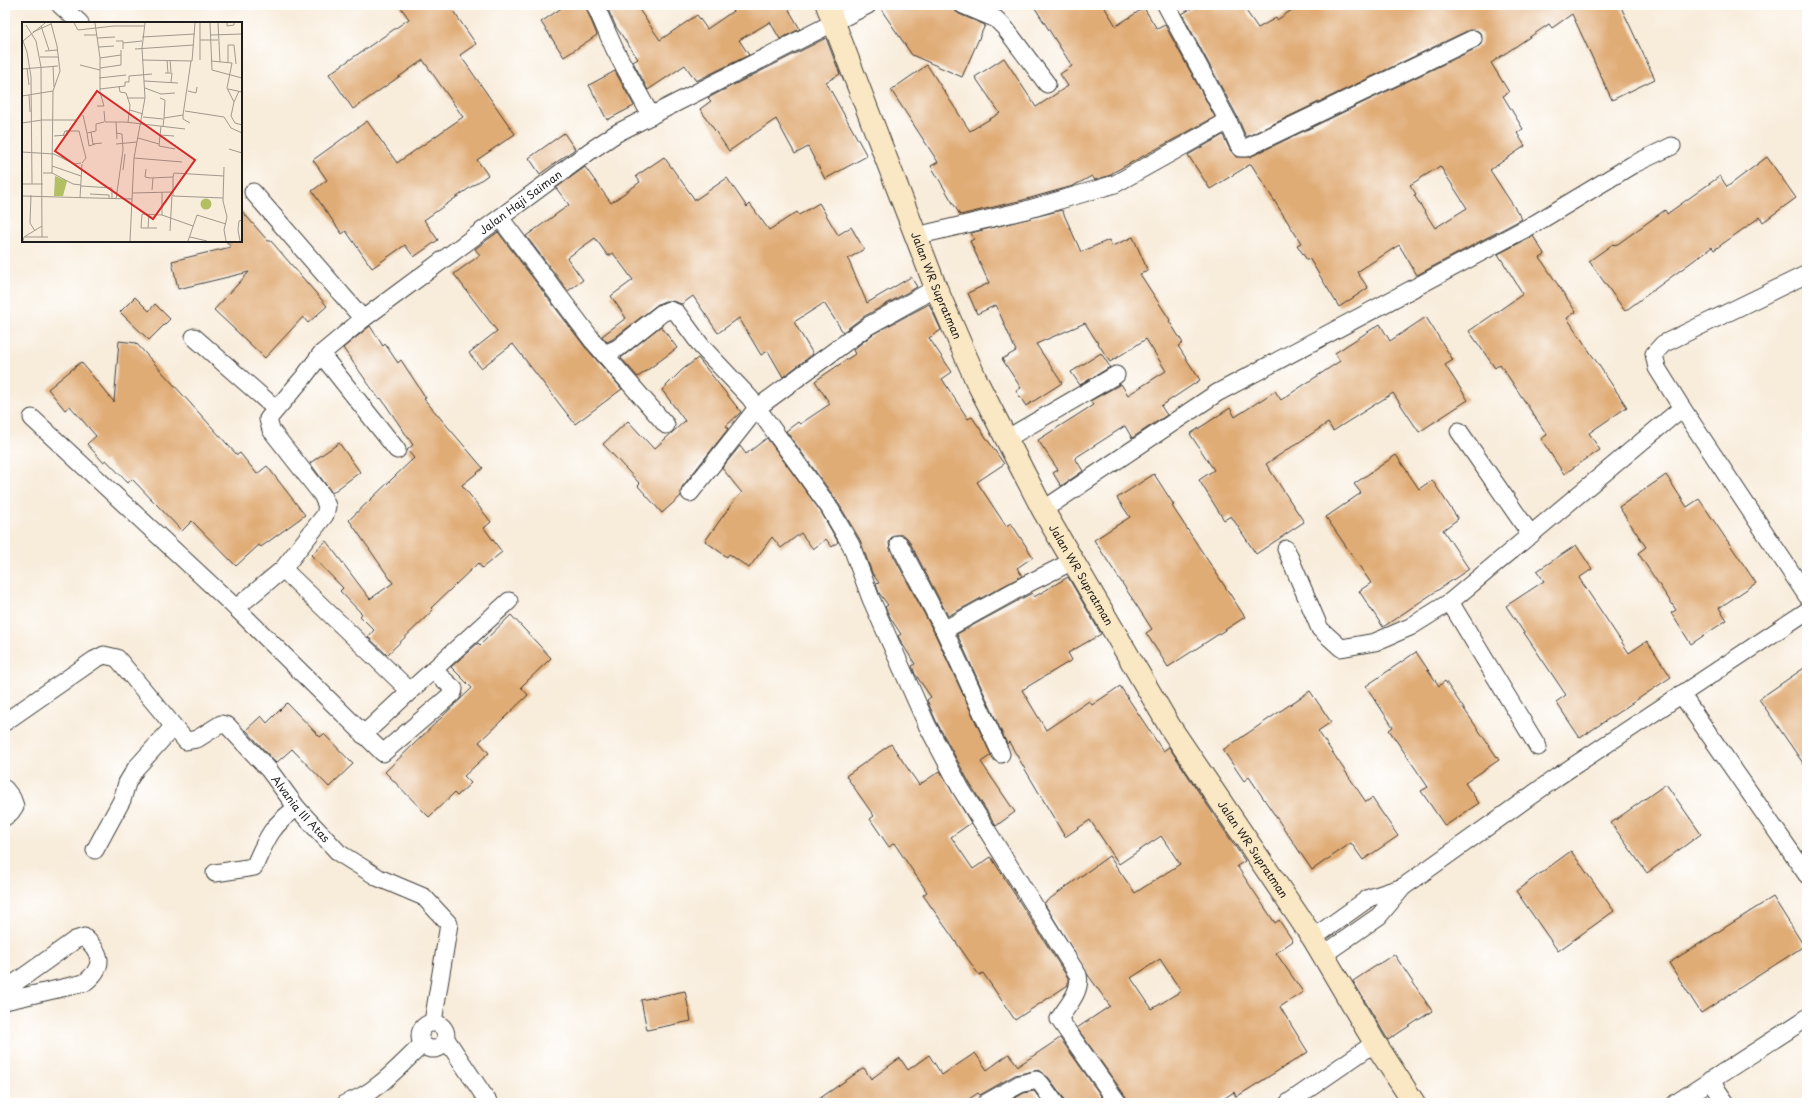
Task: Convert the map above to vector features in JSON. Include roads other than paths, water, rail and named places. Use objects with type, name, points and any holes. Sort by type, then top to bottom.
[{"type":"street","points":[[60,5],[79,22]]},
{"type":"street","points":[[594,5],[615,50],[651,116]]},
{"type":"street","name":"Jalan Haji Saiman","points":[[283,569],[325,515],[327,506],[322,495],[268,425],[268,419],[303,378],[321,354],[363,319],[590,150],[831,13],[868,5]]},
{"type":"street","points":[[963,5],[996,19],[1006,28],[1047,84]]},
{"type":"street","points":[[1166,5],[1241,148],[1246,148],[1473,39]]},
{"type":"street","name":"Jalan WR Supratman","points":[[831,13],[936,288],[977,382],[1043,510],[1170,727],[1318,947],[1374,1043],[1414,1103]]},
{"type":"street","points":[[916,236],[1026,210],[1115,184],[1228,121]]},
{"type":"street","points":[[1043,510],[1217,393],[1536,223],[1632,165],[1672,146]]},
{"type":"street","points":[[253,192],[363,319]]},
{"type":"street","points":[[500,218],[604,354],[666,425]]},
{"type":"street","points":[[1807,274],[1663,344],[1654,354],[1657,368],[1682,408],[1807,596]]},
{"type":"street","points":[[690,494],[757,408],[868,326],[936,288]]},
{"type":"street","points":[[604,354],[618,348],[662,313],[669,310],[677,313],[702,348],[757,408],[829,507],[851,545],[871,598],[927,725],[961,789],[1078,976],[1080,981],[1078,989],[1059,1018],[1118,1103]]},
{"type":"street","points":[[194,337],[276,409]]},
{"type":"street","points":[[321,354],[398,450]]},
{"type":"street","points":[[1006,439],[1116,375]]},
{"type":"street","points":[[1286,549],[1320,629],[1341,648],[1375,642],[1410,627],[1450,602],[1682,408]]},
{"type":"street","points":[[32,418],[236,608],[379,751],[383,753],[386,752],[453,693],[454,688],[433,670]]},
{"type":"street","points":[[1459,431],[1531,535]]},
{"type":"street","points":[[899,544],[944,630],[1001,754]]},
{"type":"street","points":[[944,630],[1027,584],[1073,561]]},
{"type":"street","points":[[236,608],[283,569],[410,691]]},
{"type":"street","points":[[363,735],[509,601]]},
{"type":"street","points":[[1450,602],[1538,747]]},
{"type":"street","points":[[1318,947],[1379,916],[1403,887],[1557,777],[1807,611]]},
{"type":"street","name":"Alvania III Atas","points":[[5,722],[94,660],[104,655],[117,658],[186,741],[197,739],[221,724],[228,726],[269,770],[297,808],[339,852],[379,878],[424,897],[449,924],[434,1022]]},
{"type":"street","points":[[1681,694],[1807,874]]},
{"type":"street","points":[[95,850],[122,800],[127,783],[136,768],[173,727]]},
{"type":"street","points":[[5,789],[15,806],[5,817]]},
{"type":"street","points":[[215,873],[254,867],[268,836],[282,818],[297,808]]},
{"type":"street","points":[[5,990],[75,940],[84,937],[98,952],[99,961],[95,975],[84,983],[5,1001]]},
{"type":"street","points":[[1676,1103],[1807,1018]]},
{"type":"street","points":[[446,1039],[444,1044],[439,1048],[427,1048],[423,1044],[420,1033],[423,1027],[428,1023],[434,1022],[444,1027],[446,1039],[489,1103]]},
{"type":"street","points":[[1288,1103],[1374,1043]]},
{"type":"street","points":[[346,1103],[362,1097],[423,1044]]},
{"type":"street","points":[[986,1103],[1029,1080],[1036,1080],[1041,1084],[1055,1103]]},
{"type":"street","points":[[1710,1080],[1726,1103]]}]
